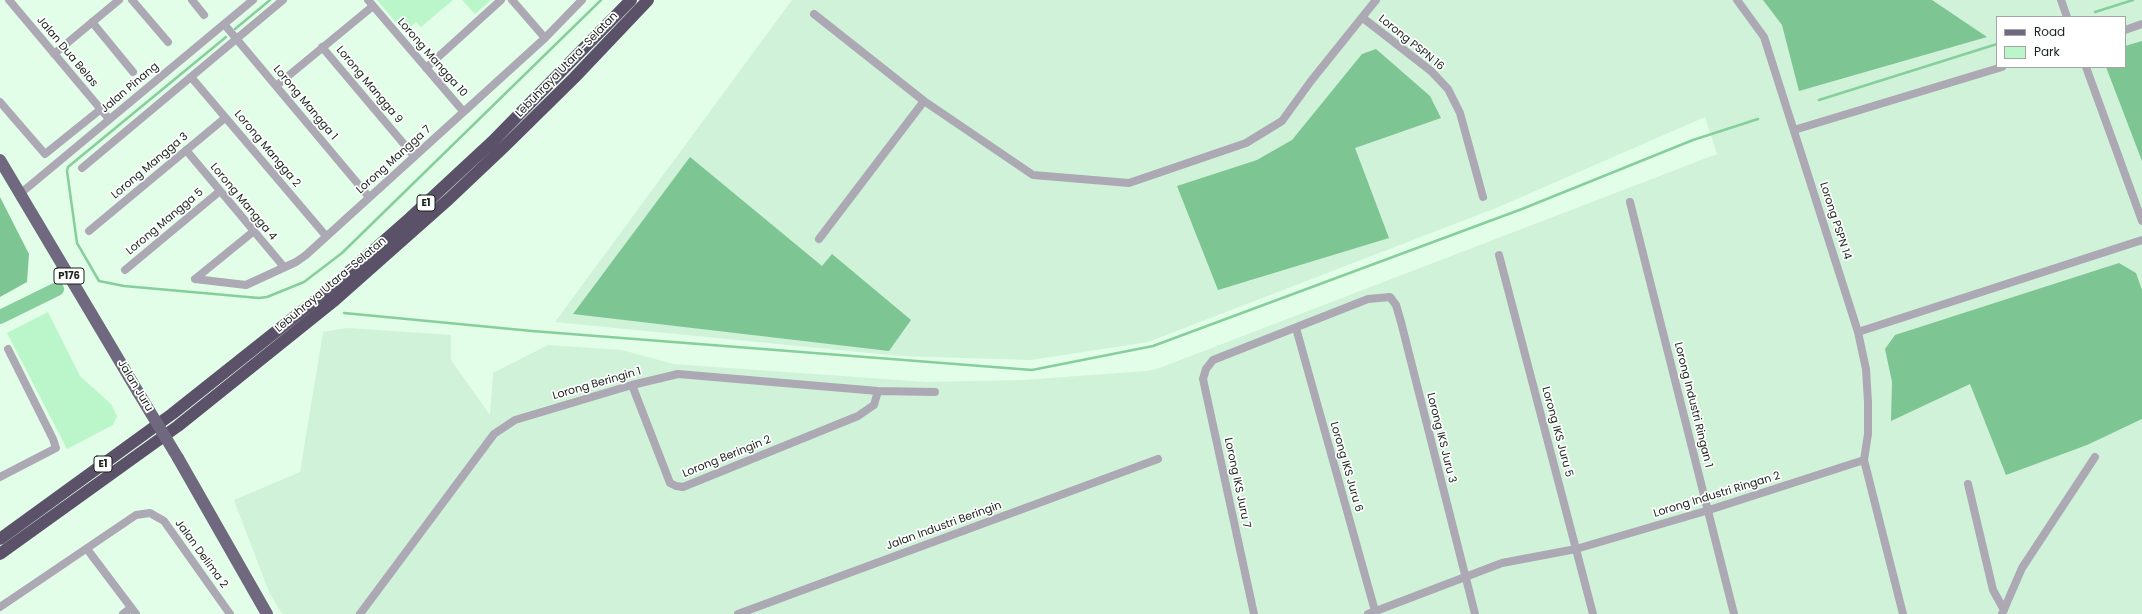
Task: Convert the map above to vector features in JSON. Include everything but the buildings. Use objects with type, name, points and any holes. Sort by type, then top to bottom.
[{"type":"highway","name":"Lebuhraya Utara–Selatan","points":[[0,539],[172,414],[274,335],[349,272],[493,141],[631,0]]},
{"type":"highway","name":"Lebuhraya Utara–Selatan","points":[[0,554],[178,426],[341,295],[433,214],[498,152],[574,78],[648,0]]},
{"type":"main road","name":"Jalan Juru","points":[[0,160],[178,458],[267,614]]},
{"type":"street","name":"Jalan Dua Belas","points":[[10,0],[109,119]]},
{"type":"street","points":[[54,54],[119,0]]},
{"type":"street","points":[[132,0],[168,42]]},
{"type":"street","points":[[192,0],[204,14]]},
{"type":"street","name":"Jalan Pinang","points":[[21,193],[253,0]]},
{"type":"street","points":[[82,168],[283,0]]},
{"type":"street","points":[[426,68],[501,0]]},
{"type":"street","points":[[512,0],[544,38]]},
{"type":"street","name":"Lorong Mangga 7","points":[[254,231],[195,279],[246,285],[284,267],[306,254],[544,38],[582,0]]},
{"type":"street","points":[[814,14],[924,101],[1033,175],[1129,182],[1246,143],[1282,122],[1311,81],[1376,0]]},
{"type":"street","name":"Lorong PSPN 14","points":[[1737,0],[1764,37],[1858,332],[1866,369],[1868,395],[1868,434],[1864,460]]},
{"type":"street","points":[[2061,0],[2067,16]]},
{"type":"street","points":[[276,86],[371,3]]},
{"type":"street","name":"Lorong Mangga 10","points":[[371,3],[463,111]]},
{"type":"street","name":"Lorong PSPN 16","points":[[1363,18],[1431,70],[1448,88],[1460,113],[1483,198]]},
{"type":"street","points":[[92,22],[133,72]]},
{"type":"street","name":"Lorong Mangga 1","points":[[224,24],[369,197]]},
{"type":"street","points":[[2126,30],[2142,24]]},
{"type":"street","name":"Lorong Mangga 9","points":[[322,47],[414,156]]},
{"type":"street","points":[[1794,130],[1999,68]]},
{"type":"street","points":[[2086,68],[2142,221]]},
{"type":"street","name":"Lorong Mangga 2","points":[[191,77],[326,236]]},
{"type":"street","points":[[819,239],[924,101]]},
{"type":"street","points":[[0,102],[45,154],[101,109]]},
{"type":"street","name":"Lorong Mangga 3","points":[[89,230],[226,118]]},
{"type":"street","name":"Lorong Mangga 4","points":[[186,150],[284,267]]},
{"type":"street","name":"Lorong Mangga 5","points":[[125,270],[220,190]]},
{"type":"street","name":"Lorong Industri Ringan 1","points":[[1630,202],[1709,510],[1734,614]]},
{"type":"street","points":[[1858,332],[2142,240]]},
{"type":"street","name":"Lorong IKS Juru 5","points":[[1499,255],[1593,614]]},
{"type":"street","name":"Lorong IKS Juru 3","points":[[1296,328],[1368,300],[1390,297],[1396,305],[1475,614]]},
{"type":"street","name":"Lorong IKS Juru 7","points":[[1254,614],[1203,379],[1206,368],[1213,360],[1296,328]]},
{"type":"street","name":"Lorong IKS Juru 6","points":[[1296,328],[1372,613]]},
{"type":"street","points":[[0,477],[56,448],[54,439],[8,349]]},
{"type":"street","name":"Lorong Beringin 1","points":[[360,614],[494,434],[515,420],[632,385],[678,374],[878,391],[936,392]]},
{"type":"street","name":"Lorong Beringin 2","points":[[632,385],[670,483],[683,487],[858,416],[874,405],[878,391]]},
{"type":"street","points":[[2003,612],[2022,568],[2095,457]]},
{"type":"street","name":"Jalan Industri Beringin","points":[[738,614],[1158,459]]},
{"type":"street","points":[[1864,460],[1903,614]]},
{"type":"street","name":"Lorong Industri Ringan 2","points":[[1372,613],[1502,563],[1576,549],[1709,510],[1864,460]]},
{"type":"street","points":[[1968,484],[1993,590],[2003,612]]},
{"type":"street","name":"Jalan Delima 2","points":[[0,607],[136,515],[150,513],[164,521],[230,614]]},
{"type":"street","points":[[87,549],[133,611],[123,614]]},
{"type":"shaded area","points":[[792,0],[2142,0],[2142,614],[282,614],[269,592],[234,500],[300,472],[323,332],[347,328],[451,335],[451,360],[490,415],[493,373],[548,345],[622,350],[673,364],[926,382],[1023,380],[1147,371],[1157,369],[1717,154],[1705,117],[1496,208],[1148,342],[1031,360],[900,356],[555,322]]},
{"type":"green space","points":[[377,0],[453,0],[421,27],[416,22],[404,32]]},
{"type":"green space","points":[[462,0],[491,0],[475,14]]},
{"type":"green space","points":[[1763,0],[1932,0],[1987,37],[1799,91],[1782,25]]},
{"type":"green space","points":[[2142,41],[2142,161],[2106,68],[2126,68],[2126,46]]},
{"type":"green space","points":[[1376,49],[1430,96],[1441,118],[1355,148],[1389,238],[1218,290],[1177,186],[1257,160],[1292,140],[1362,54]]},
{"type":"green space","points":[[690,157],[822,266],[832,254],[911,320],[889,351],[573,314]]},
{"type":"green space","points":[[0,197],[29,254],[27,282],[0,297]]},
{"type":"green space","points":[[2119,263],[2136,273],[2142,290],[2142,419],[2087,445],[2006,475],[1970,384],[1891,421],[1892,382],[1885,349],[1895,335]]},
{"type":"green space","points":[[48,312],[80,376],[111,404],[117,416],[113,425],[67,449],[7,333]]},
{"type":"waterway","points":[[235,29],[270,0]]},
{"type":"waterway","points":[[226,37],[68,167],[67,171],[77,243],[99,281],[124,286],[259,298],[267,297],[304,282],[342,253],[601,0]]},
{"type":"waterway","points":[[2095,12],[2133,0]]},
{"type":"waterway","points":[[1819,100],[1996,44]]},
{"type":"waterway","points":[[344,313],[532,331],[1032,370],[1153,346],[1522,209],[1693,140],[1758,119]]},
{"type":"waterway","points":[[0,317],[57,289]]}]
